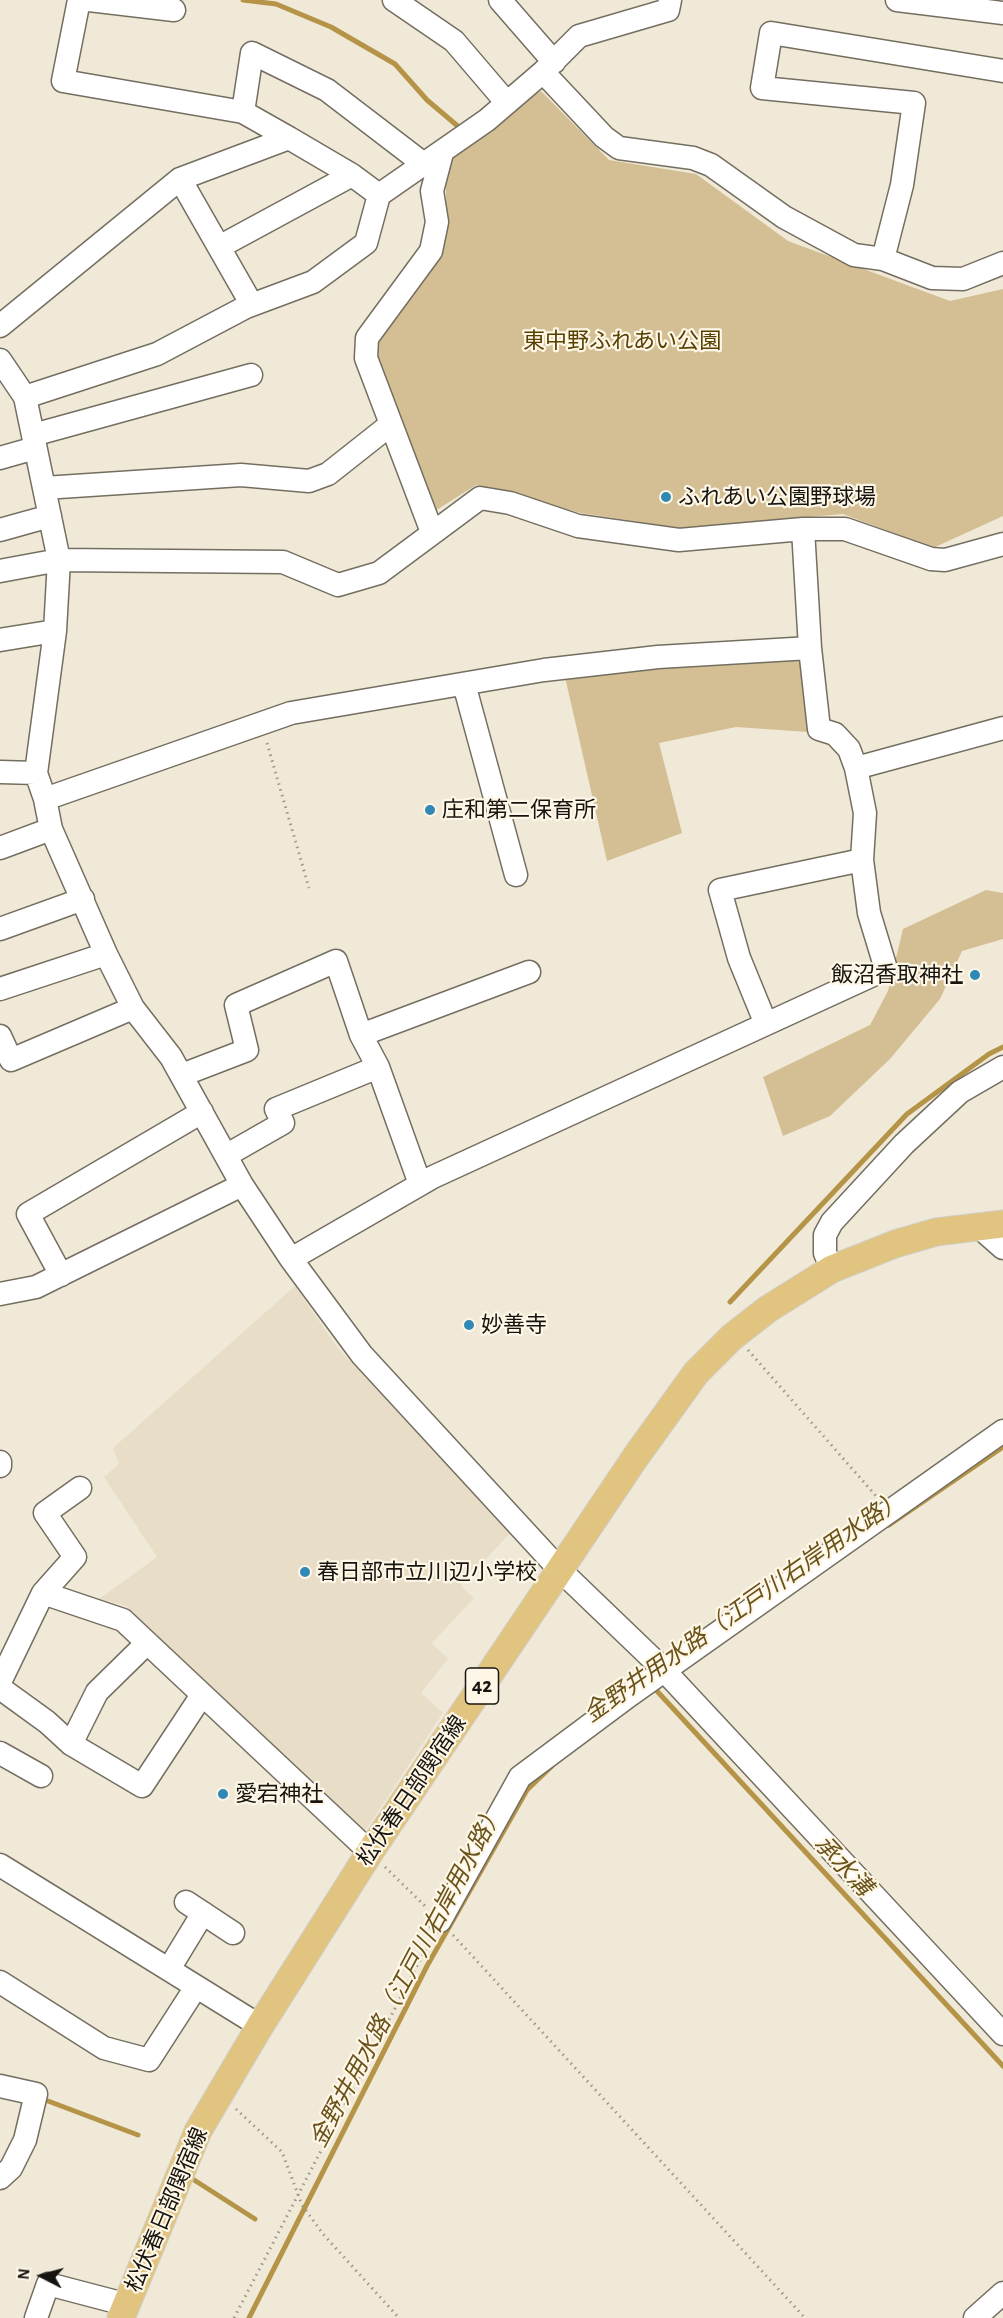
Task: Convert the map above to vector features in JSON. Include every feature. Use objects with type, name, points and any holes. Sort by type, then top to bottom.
[{"type":"main road","name":"松伏春日部関宿線","points":[[124,2311],[198,2131],[260,2026],[370,1851],[671,1406],[696,1373],[732,1337],[768,1309],[832,1269],[895,1244],[936,1232],[991,1225]]},
{"type":"street","points":[[79,0],[63,81],[243,112],[352,175],[379,195]]},
{"type":"street","points":[[88,0],[174,10]]},
{"type":"street","points":[[394,0],[454,41],[507,103]]},
{"type":"street","points":[[500,0],[604,137],[619,148],[693,158],[711,165],[784,217],[854,255],[883,259],[932,278],[963,279],[1003,263]]},
{"type":"street","points":[[25,397],[157,354],[252,305],[313,282],[366,243],[379,195],[434,159],[507,103],[549,67],[579,36],[668,9],[670,0]]},
{"type":"street","points":[[897,0],[1003,13]]},
{"type":"street","points":[[883,259],[902,185],[914,103],[762,88],[771,33],[1003,70]]},
{"type":"street","points":[[243,112],[252,53],[327,90],[434,159]]},
{"type":"street","points":[[0,326],[180,178],[288,138]]},
{"type":"street","points":[[432,532],[366,358],[367,338],[431,251],[437,222],[432,191],[434,159]]},
{"type":"street","points":[[219,247],[352,175]]},
{"type":"street","points":[[180,178],[252,305]]},
{"type":"street","points":[[2,370],[25,397],[59,560],[55,631],[36,773],[45,799],[51,830],[106,954],[134,1008],[182,1075],[242,1185],[291,1259],[362,1354],[560,1570],[670,1677],[1003,2034]]},
{"type":"street","points":[[0,458],[34,442],[251,375]]},
{"type":"street","points":[[44,488],[241,475],[309,481],[328,474],[390,425]]},
{"type":"street","points":[[0,572],[59,560],[283,562],[338,585],[379,573],[480,498],[510,503],[578,526],[679,540],[803,529],[845,529],[931,559],[945,560],[1003,544]]},
{"type":"street","points":[[0,530],[50,516]]},
{"type":"street","points":[[291,1259],[420,1184],[886,969],[869,913],[862,860],[865,813],[856,768],[849,749],[835,734],[819,729],[810,648],[803,529]]},
{"type":"street","points":[[0,640],[55,631]]},
{"type":"street","points":[[45,799],[291,713],[544,670],[658,657],[810,648]]},
{"type":"street","points":[[464,684],[516,875]]},
{"type":"street","points":[[856,768],[1003,728]]},
{"type":"street","points":[[0,772],[36,773]]},
{"type":"street","points":[[0,848],[51,830]]},
{"type":"street","points":[[766,1023],[739,958],[720,890],[862,860]]},
{"type":"street","points":[[0,929],[83,899]]},
{"type":"street","points":[[0,989],[106,954]]},
{"type":"street","points":[[182,1075],[247,1050],[236,1005],[336,961],[361,1035],[378,1067],[420,1184]]},
{"type":"street","points":[[361,1035],[529,972]]},
{"type":"street","points":[[0,1036],[11,1060],[134,1008]]},
{"type":"street","points":[[226,1155],[283,1124],[276,1109],[378,1067]]},
{"type":"street","points":[[832,1269],[825,1253],[825,1234],[832,1222],[904,1144],[960,1092],[1003,1067]]},
{"type":"street","points":[[61,1275],[28,1214],[202,1112]]},
{"type":"street","points":[[0,1294],[36,1287],[242,1185]]},
{"type":"street","points":[[991,1225],[1003,1248]]},
{"type":"street","points":[[440,1921],[520,1777],[670,1677],[889,1511],[1003,1431]]},
{"type":"street","points":[[0,1682],[43,1593],[75,1557],[45,1513],[80,1488]]},
{"type":"street","points":[[43,1593],[123,1620],[370,1851]]},
{"type":"street","points":[[71,1744],[97,1692],[147,1643]]},
{"type":"street","points":[[0,1688],[47,1722],[71,1744],[141,1786],[202,1695]]},
{"type":"street","points":[[0,1753],[41,1776]]},
{"type":"street","points":[[0,1865],[260,2026]]},
{"type":"street","points":[[169,1969],[195,1908],[233,1933]]},
{"type":"street","points":[[0,1982],[104,2048],[149,2060],[196,1987]]},
{"type":"street","points":[[0,2086],[36,2094],[25,2140],[11,2168],[0,2178]]},
{"type":"street","points":[[36,2318],[48,2284],[124,2311]]},
{"type":"street","points":[[975,2318],[1003,2293]]},
{"type":"path","points":[[261,724],[309,888]]},
{"type":"path","points":[[732,1337],[744,1347],[889,1511]]},
{"type":"path","points":[[234,2318],[440,1921],[370,1851]]},
{"type":"path","points":[[456,1938],[805,2318]]},
{"type":"path","points":[[220,2094],[282,2152],[302,2205],[399,2318]]},
{"type":"shaded area","name":"春日部市立川辺小学校","points":[[295,1286],[337,1347],[510,1533],[461,1586],[474,1598],[432,1643],[448,1659],[421,1693],[443,1713],[365,1831],[126,1606],[99,1599],[157,1557],[104,1477],[119,1464],[113,1448]]},
{"type":"green space","name":"東中野ふれあい公園","points":[[541,91],[609,160],[696,174],[788,241],[950,301],[1003,289],[1003,516],[933,548],[843,514],[679,528],[581,513],[476,485],[435,511],[367,338],[445,240],[446,188],[442,153]]},
{"type":"green space","points":[[800,660],[808,732],[736,727],[659,743],[682,833],[607,861],[565,677],[662,666]]},
{"type":"green space","points":[[986,890],[1003,893],[1003,939],[962,951],[940,999],[890,1059],[830,1116],[783,1136],[763,1077],[870,1025],[888,991],[903,929]]},
{"type":"waterway","points":[[243,0],[276,4],[331,27],[395,64],[427,100],[460,128]]},
{"type":"waterway","points":[[730,1302],[907,1114],[989,1054],[1003,1047]]},
{"type":"waterway","name":"金野井用水路（江戸川右岸用水路）","points":[[889,1525],[1003,1447]]},
{"type":"waterway","name":"承水溝","points":[[656,1690],[1003,2066]]},
{"type":"waterway","name":"金野井用水路（江戸川右岸用水路）","points":[[249,2318],[427,1966],[527,1790],[552,1766]]},
{"type":"waterway","points":[[48,2101],[138,2135]]},
{"type":"waterway","points":[[191,2178],[255,2219]]},
{"type":"place","name":"ふれあい公園野球場","points":[[666,497]]},
{"type":"place","name":"庄和第二保育所","points":[[430,810]]},
{"type":"place","name":"飯沼香取神社","points":[[975,975]]},
{"type":"place","name":"妙善寺","points":[[469,1325]]},
{"type":"place","name":"春日部市立川辺小学校","points":[[305,1572]]},
{"type":"place","name":"愛宕神社","points":[[223,1794]]}]
